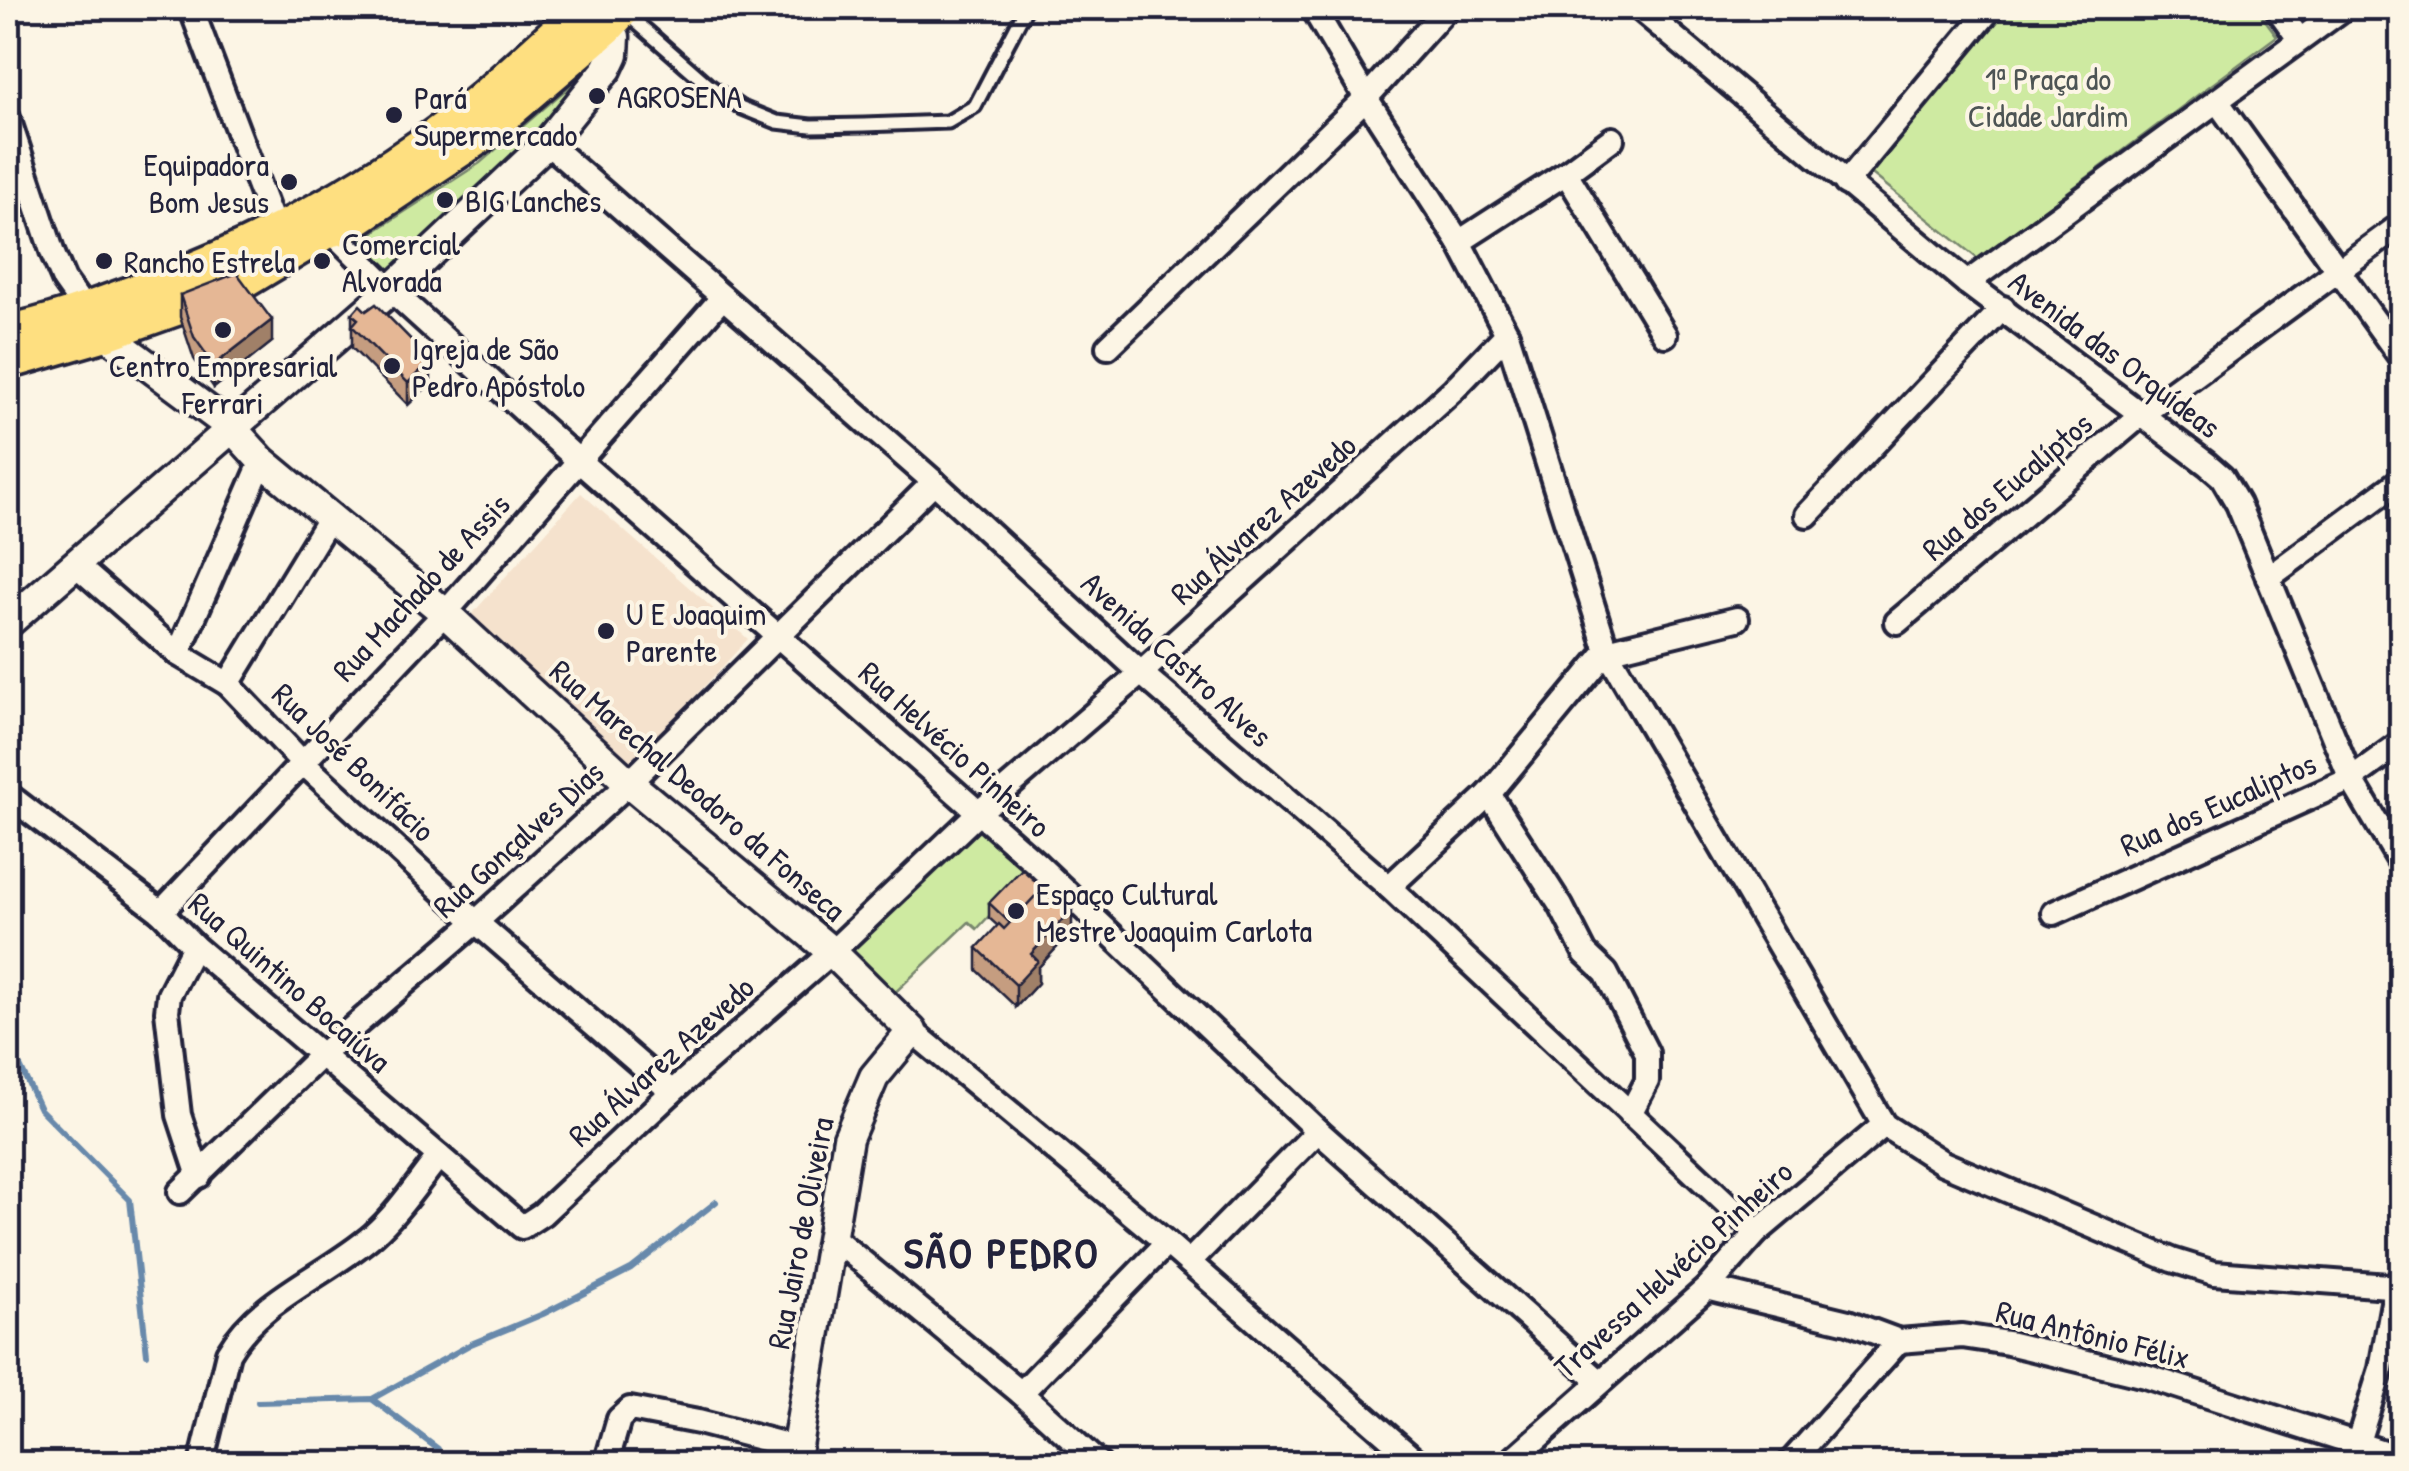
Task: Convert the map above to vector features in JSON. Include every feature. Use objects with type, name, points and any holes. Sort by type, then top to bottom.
[{"type":"highway","points":[[8,333],[95,322],[231,288],[303,228],[607,11]]},
{"type":"highway","points":[[8,361],[95,322],[180,277],[303,228]]},
{"type":"street","name":"Rua Helvécio Pinheiro","points":[[190,8],[303,228],[392,290],[579,461],[1037,864],[1318,1131],[1598,1382]]},
{"type":"street","points":[[1313,8],[1459,242],[1507,334],[1607,651],[1884,1125],[1956,1170],[2172,1260],[2214,1273],[2399,1286],[2382,1369],[2358,1442]]},
{"type":"street","points":[[1108,347],[1366,98],[1447,8]]},
{"type":"street","name":"Avenida das Orquídeas","points":[[1640,8],[1967,284],[2222,477],[2238,504],[2351,779],[2402,866]]},
{"type":"street","points":[[2277,8],[2299,39]]},
{"type":"street","points":[[1967,284],[2344,8]]},
{"type":"street","points":[[1846,183],[1983,10]]},
{"type":"street","points":[[8,623],[392,290],[547,143],[607,69],[615,36],[607,11]]},
{"type":"street","points":[[2217,101],[2402,360]]},
{"type":"street","name":"Rua Marechal Deodoro da Fonseca","points":[[8,118],[64,280],[95,322],[232,428],[262,461],[445,614],[629,783],[832,952],[912,1032],[1167,1242],[1420,1464]]},
{"type":"street","points":[[1459,242],[1612,139]]},
{"type":"street","name":"Avenida Castro Alves","points":[[547,143],[1389,888],[1757,1232]]},
{"type":"street","points":[[1566,173],[1664,336]]},
{"type":"street","name":"Rua dos Eucalíptos","points":[[1897,622],[2142,414],[2402,224]]},
{"type":"street","name":"Rua Machado de Assis","points":[[161,912],[445,614],[722,298]]},
{"type":"street","points":[[1807,515],[2003,308]]},
{"type":"street","name":"Rua Álvarez Azevedo","points":[[522,1227],[542,1214],[672,1092],[832,952],[977,814],[1142,673],[1454,389],[1507,334]]},
{"type":"street","points":[[178,654],[262,461]]},
{"type":"street","points":[[2268,578],[2402,479]]},
{"type":"street","name":"Rua Gonçalves Dias","points":[[180,1192],[322,1054],[629,783],[934,482]]},
{"type":"street","points":[[228,684],[330,517]]},
{"type":"street","name":"Rua José Bonifácio","points":[[76,565],[178,654],[228,684],[302,762],[476,922],[672,1092]]},
{"type":"street","points":[[1389,888],[1489,794],[1607,651],[1738,619]]},
{"type":"street","name":"Rua dos Eucaliptos","points":[[2054,913],[2351,779],[2402,742]]},
{"type":"street","points":[[1489,794],[1561,906],[1586,953],[1606,973],[1647,1053],[1647,1081],[1630,1114]]},
{"type":"street","name":"Rua Quintino Bocaiúva","points":[[8,796],[161,912],[194,946],[522,1227]]},
{"type":"street","points":[[194,946],[169,995],[168,1024],[179,1115],[199,1176]]},
{"type":"street","name":"Rua Jairo de Oliveira","points":[[795,1455],[848,1138],[874,1077],[912,1032]]},
{"type":"street","name":"Travessa Helvécio Pinheiro","points":[[1508,1464],[1707,1288],[1757,1232],[1884,1125]]},
{"type":"street","points":[[1189,1262],[1318,1131]]},
{"type":"street","points":[[201,1464],[228,1353],[258,1315],[376,1233],[439,1156]]},
{"type":"street","points":[[831,1236],[1021,1393],[1099,1464]]},
{"type":"street","points":[[1021,1393],[1167,1242]]},
{"type":"street","name":"Rua Antônio Félix","points":[[1707,1288],[1848,1322],[1899,1342],[1962,1336],[2008,1343],[2144,1376],[2402,1458]]},
{"type":"street","points":[[1789,1464],[1899,1342]]},
{"type":"street","points":[[606,1464],[619,1418],[630,1410],[698,1422],[795,1455]]},
{"type":"lane","points":[[607,11],[740,107],[777,122],[811,126],[948,122],[974,106],[1026,8]]},
{"type":"shaded area","name":"U E Joaquim Parente","points":[[581,493],[748,639],[630,767],[463,624]]},
{"type":"green space","name":"1ª Praça do Cidade Jardim","points":[[2004,8],[2256,8],[2277,36],[1978,259],[1867,170]]},
{"type":"green space","points":[[578,79],[539,134],[516,158],[388,271],[358,242],[480,163]]},
{"type":"green space","points":[[977,814],[1037,864],[977,929],[969,922],[884,1003],[832,952]]},
{"type":"building","name":"Centro Empresarial Ferrari","points":[[237,273],[272,320],[214,365],[194,337],[180,295]]},
{"type":"building","points":[[376,304],[431,360],[408,383],[352,326],[358,319],[352,314],[360,305],[366,311]]},
{"type":"building","points":[[1022,869],[1043,888],[1010,923],[989,903]]},
{"type":"building","points":[[1046,885],[1072,909],[1031,954],[1038,961],[1016,985],[977,948],[999,924],[1004,929]]},
{"type":"waterway","points":[[8,1040],[40,1109],[130,1200],[147,1354]]},
{"type":"waterway","points":[[372,1399],[471,1344],[543,1314],[631,1269],[716,1202]]},
{"type":"waterway","points":[[258,1402],[372,1399],[438,1449],[437,1464]]},
{"type":"place","name":"AGROSENA","points":[[597,96]]},
{"type":"place","name":"Pará Supermercado","points":[[394,115]]},
{"type":"place","name":"Equipadora Bom Jesus","points":[[289,182]]},
{"type":"place","name":"BIG Lanches","points":[[445,200]]},
{"type":"place","name":"Rancho Estrela","points":[[104,261]]},
{"type":"place","name":"Comercial Alvorada","points":[[322,261]]},
{"type":"place","name":"Centro Empresarial Ferrari","points":[[223,330]]},
{"type":"place","name":"Igreja de São Pedro Apóstolo","points":[[392,366]]},
{"type":"place","name":"U E Joaquim Parente","points":[[606,631]]},
{"type":"place","name":"Espaço Cultural Mestre Joaquim Carlota","points":[[1016,911]]},
{"type":"district","name":"SÃO PEDRO","points":[[1002,1252]]}]
